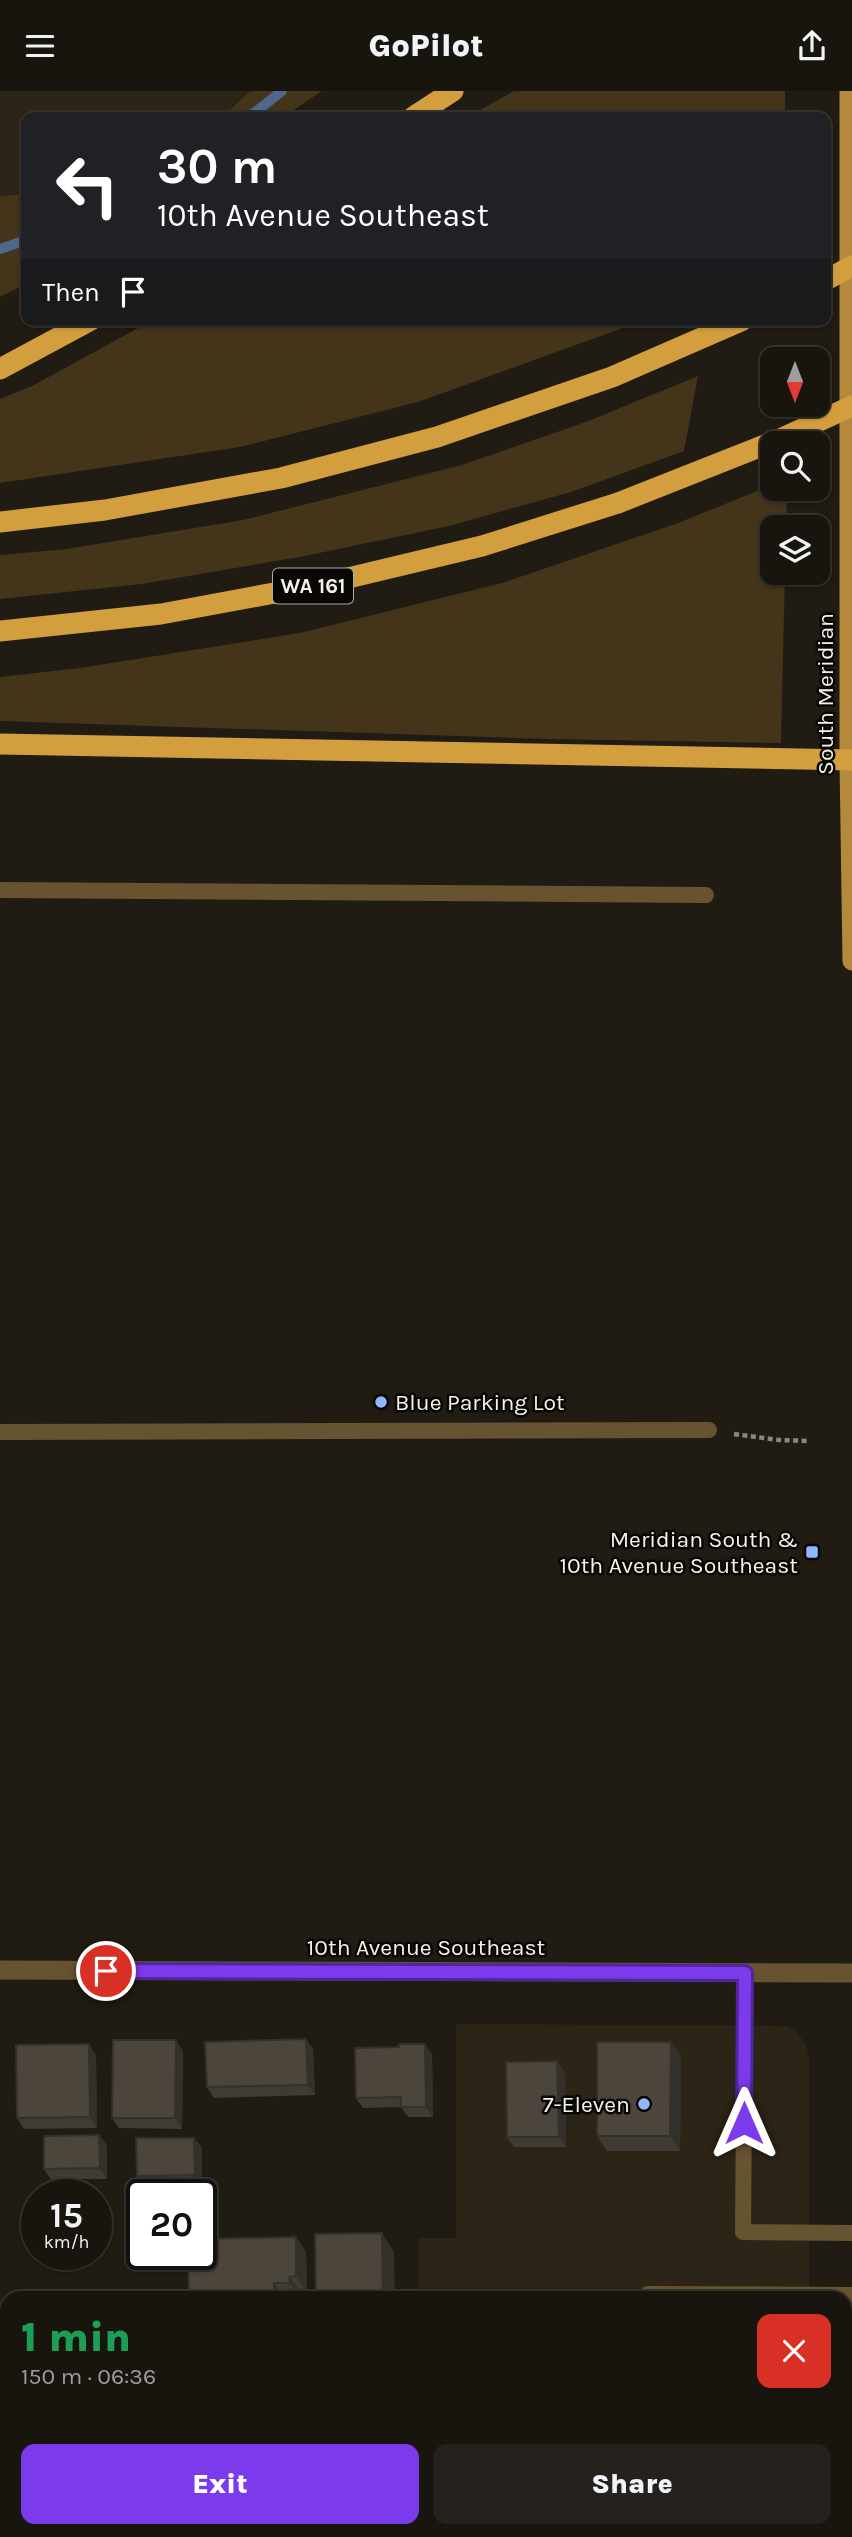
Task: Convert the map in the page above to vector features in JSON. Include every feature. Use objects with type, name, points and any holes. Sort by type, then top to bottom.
[{"type":"highway","points":[[421,112],[453,91]]},
{"type":"highway","points":[[831,277],[852,266]]},
{"type":"highway","points":[[0,369],[80,326]]},
{"type":"highway","points":[[0,522],[105,510],[281,478],[437,437],[612,377],[729,326]]},
{"type":"highway","name":"WA 161","points":[[0,631],[161,614],[323,584],[482,546],[618,503],[780,439],[852,406]]},
{"type":"highway","points":[[0,744],[851,760]]},
{"type":"main road","name":"South Meridian","points":[[849,91],[852,961]]},
{"type":"street","name":"10th Avenue Southeast","points":[[0,1970],[852,1973]]},
{"type":"lane","points":[[0,891],[706,895]]},
{"type":"lane","points":[[0,1432],[709,1430]]},
{"type":"lane","points":[[745,1973],[743,2232],[852,2233]]},
{"type":"shaded area","points":[[0,91],[250,91],[227,112],[21,112],[21,194],[0,196]]},
{"type":"shaded area","points":[[250,91],[322,91],[290,112],[227,112]]},
{"type":"shaded area","points":[[514,91],[785,91],[785,112],[477,112]]},
{"type":"shaded area","points":[[21,194],[21,286],[0,297],[0,196]]},
{"type":"shaded area","points":[[142,326],[628,326],[418,402],[240,447],[0,483],[0,399],[32,386]]},
{"type":"shaded area","points":[[698,376],[684,451],[571,492],[449,526],[300,557],[142,584],[0,599],[0,555],[67,549],[243,520],[462,465],[586,422]]},
{"type":"shaded area","points":[[760,490],[760,501],[787,501],[786,515],[760,515],[760,585],[785,585],[781,743],[547,739],[0,721],[0,677],[80,668],[300,633],[502,583],[678,523]]},
{"type":"shaded area","points":[[456,2024],[787,2026],[796,2031],[805,2043],[809,2058],[809,2291],[419,2291],[418,2238],[456,2238]]},
{"type":"building","points":[[306,2039],[308,2085],[207,2087],[205,2042]]},
{"type":"building","points":[[113,2040],[176,2040],[175,2118],[112,2118]]},
{"type":"building","name":"7-Eleven","points":[[597,2042],[671,2042],[670,2136],[597,2136]]},
{"type":"building","points":[[89,2044],[90,2117],[17,2118],[16,2045]]},
{"type":"building","points":[[399,2044],[425,2044],[426,2107],[401,2107],[401,2097],[356,2098],[355,2048],[399,2047]]},
{"type":"building","points":[[557,2061],[559,2137],[507,2137],[506,2062]]},
{"type":"building","points":[[99,2135],[100,2168],[44,2169],[44,2136]]},
{"type":"building","points":[[136,2138],[194,2138],[195,2175],[137,2176]]},
{"type":"building","points":[[382,2233],[383,2291],[316,2291],[315,2234]]},
{"type":"building","points":[[296,2237],[296,2276],[289,2277],[290,2283],[274,2283],[274,2291],[189,2291],[188,2270],[217,2270],[217,2239]]},
{"type":"waterway","points":[[255,112],[282,91]]},
{"type":"waterway","points":[[0,249],[21,242]]},
{"type":"place","name":"Blue Parking Lot","points":[[381,1402]]},
{"type":"place","name":"Meridian South & 10th Avenue Southeast","points":[[812,1552]]},
{"type":"place","name":"7-Eleven","points":[[644,2104]]},
{"type":"route","points":[[106,1971],[745,1973],[744,2123]]}]
